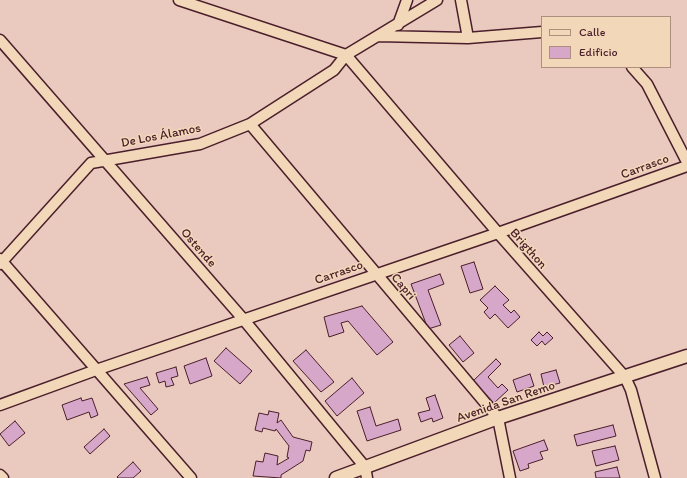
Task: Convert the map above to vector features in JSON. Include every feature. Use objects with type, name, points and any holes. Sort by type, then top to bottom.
[{"type":"street","points":[[179,0],[346,55]]},
{"type":"street","points":[[398,24],[407,0]]},
{"type":"street","name":"De Los Álamos","points":[[1,262],[91,163],[200,144],[250,124],[334,70],[346,55],[436,0]]},
{"type":"street","points":[[461,0],[468,38]]},
{"type":"street","points":[[378,36],[468,38],[541,32]]},
{"type":"street","name":"Ostende","points":[[0,40],[244,320],[366,473]]},
{"type":"street","name":"Brigthon","points":[[346,55],[498,233],[625,377],[631,390],[654,478]]},
{"type":"street","points":[[633,68],[647,84],[687,162]]},
{"type":"street","name":"Capri","points":[[250,124],[498,418],[510,478]]},
{"type":"street","name":"Carrasco","points":[[0,405],[96,370],[498,233],[687,166]]},
{"type":"street","points":[[1,262],[191,478]]},
{"type":"street","name":"Avenida San Remo","points":[[336,478],[366,473],[498,418],[687,356]]},
{"type":"street","points":[[0,475],[3,478]]},
{"type":"building","points":[[474,262],[483,289],[470,293],[461,266]]},
{"type":"building","points":[[440,274],[444,284],[428,290],[441,325],[428,329],[411,284]]},
{"type":"building","points":[[495,286],[509,300],[503,305],[511,313],[514,310],[520,317],[508,328],[495,314],[490,319],[484,312],[488,308],[480,300]]},
{"type":"building","points":[[362,306],[393,342],[377,355],[348,321],[341,323],[344,332],[329,337],[324,317]]},
{"type":"building","points":[[539,332],[543,336],[547,332],[553,338],[545,345],[542,341],[537,346],[531,340]]},
{"type":"building","points":[[460,336],[474,353],[463,362],[449,345]]},
{"type":"building","points":[[226,348],[252,371],[240,384],[214,361]]},
{"type":"building","points":[[306,350],[334,382],[321,392],[293,361]]},
{"type":"building","points":[[206,358],[212,376],[190,384],[184,366]]},
{"type":"building","points":[[496,359],[501,364],[488,377],[498,388],[502,384],[508,390],[494,403],[473,381]]},
{"type":"building","points":[[176,367],[178,376],[171,378],[174,385],[166,387],[165,381],[159,383],[156,373]]},
{"type":"building","points":[[556,370],[560,383],[544,387],[541,374]]},
{"type":"building","points":[[530,374],[534,386],[517,392],[513,380]]},
{"type":"building","points":[[147,377],[150,385],[140,388],[158,409],[151,415],[124,384]]},
{"type":"building","points":[[352,378],[364,393],[337,416],[325,401]]},
{"type":"building","points":[[435,395],[443,418],[433,422],[432,418],[421,422],[418,413],[430,410],[426,398]]},
{"type":"building","points":[[81,398],[82,401],[92,398],[98,415],[91,418],[89,412],[67,420],[62,405]]},
{"type":"building","points":[[370,407],[376,426],[398,419],[401,430],[367,441],[357,411]]},
{"type":"building","points":[[269,411],[279,413],[277,423],[281,420],[293,437],[312,442],[310,451],[306,450],[303,461],[281,475],[281,478],[253,476],[256,461],[263,462],[265,453],[278,456],[277,465],[289,458],[287,457],[289,446],[276,429],[275,431],[263,428],[262,432],[255,430],[259,413],[268,415]]},
{"type":"building","points":[[15,421],[25,433],[9,446],[0,434]]},
{"type":"building","points":[[613,425],[616,436],[577,446],[574,435]]},
{"type":"building","points":[[104,429],[110,436],[90,454],[84,447]]},
{"type":"building","points":[[544,440],[548,450],[540,452],[543,459],[528,464],[529,468],[520,471],[513,451]]},
{"type":"building","points":[[615,446],[619,460],[596,466],[592,451]]},
{"type":"building","points":[[133,462],[141,471],[133,478],[117,477]]},
{"type":"building","points":[[617,467],[620,478],[596,478],[595,472]]}]
